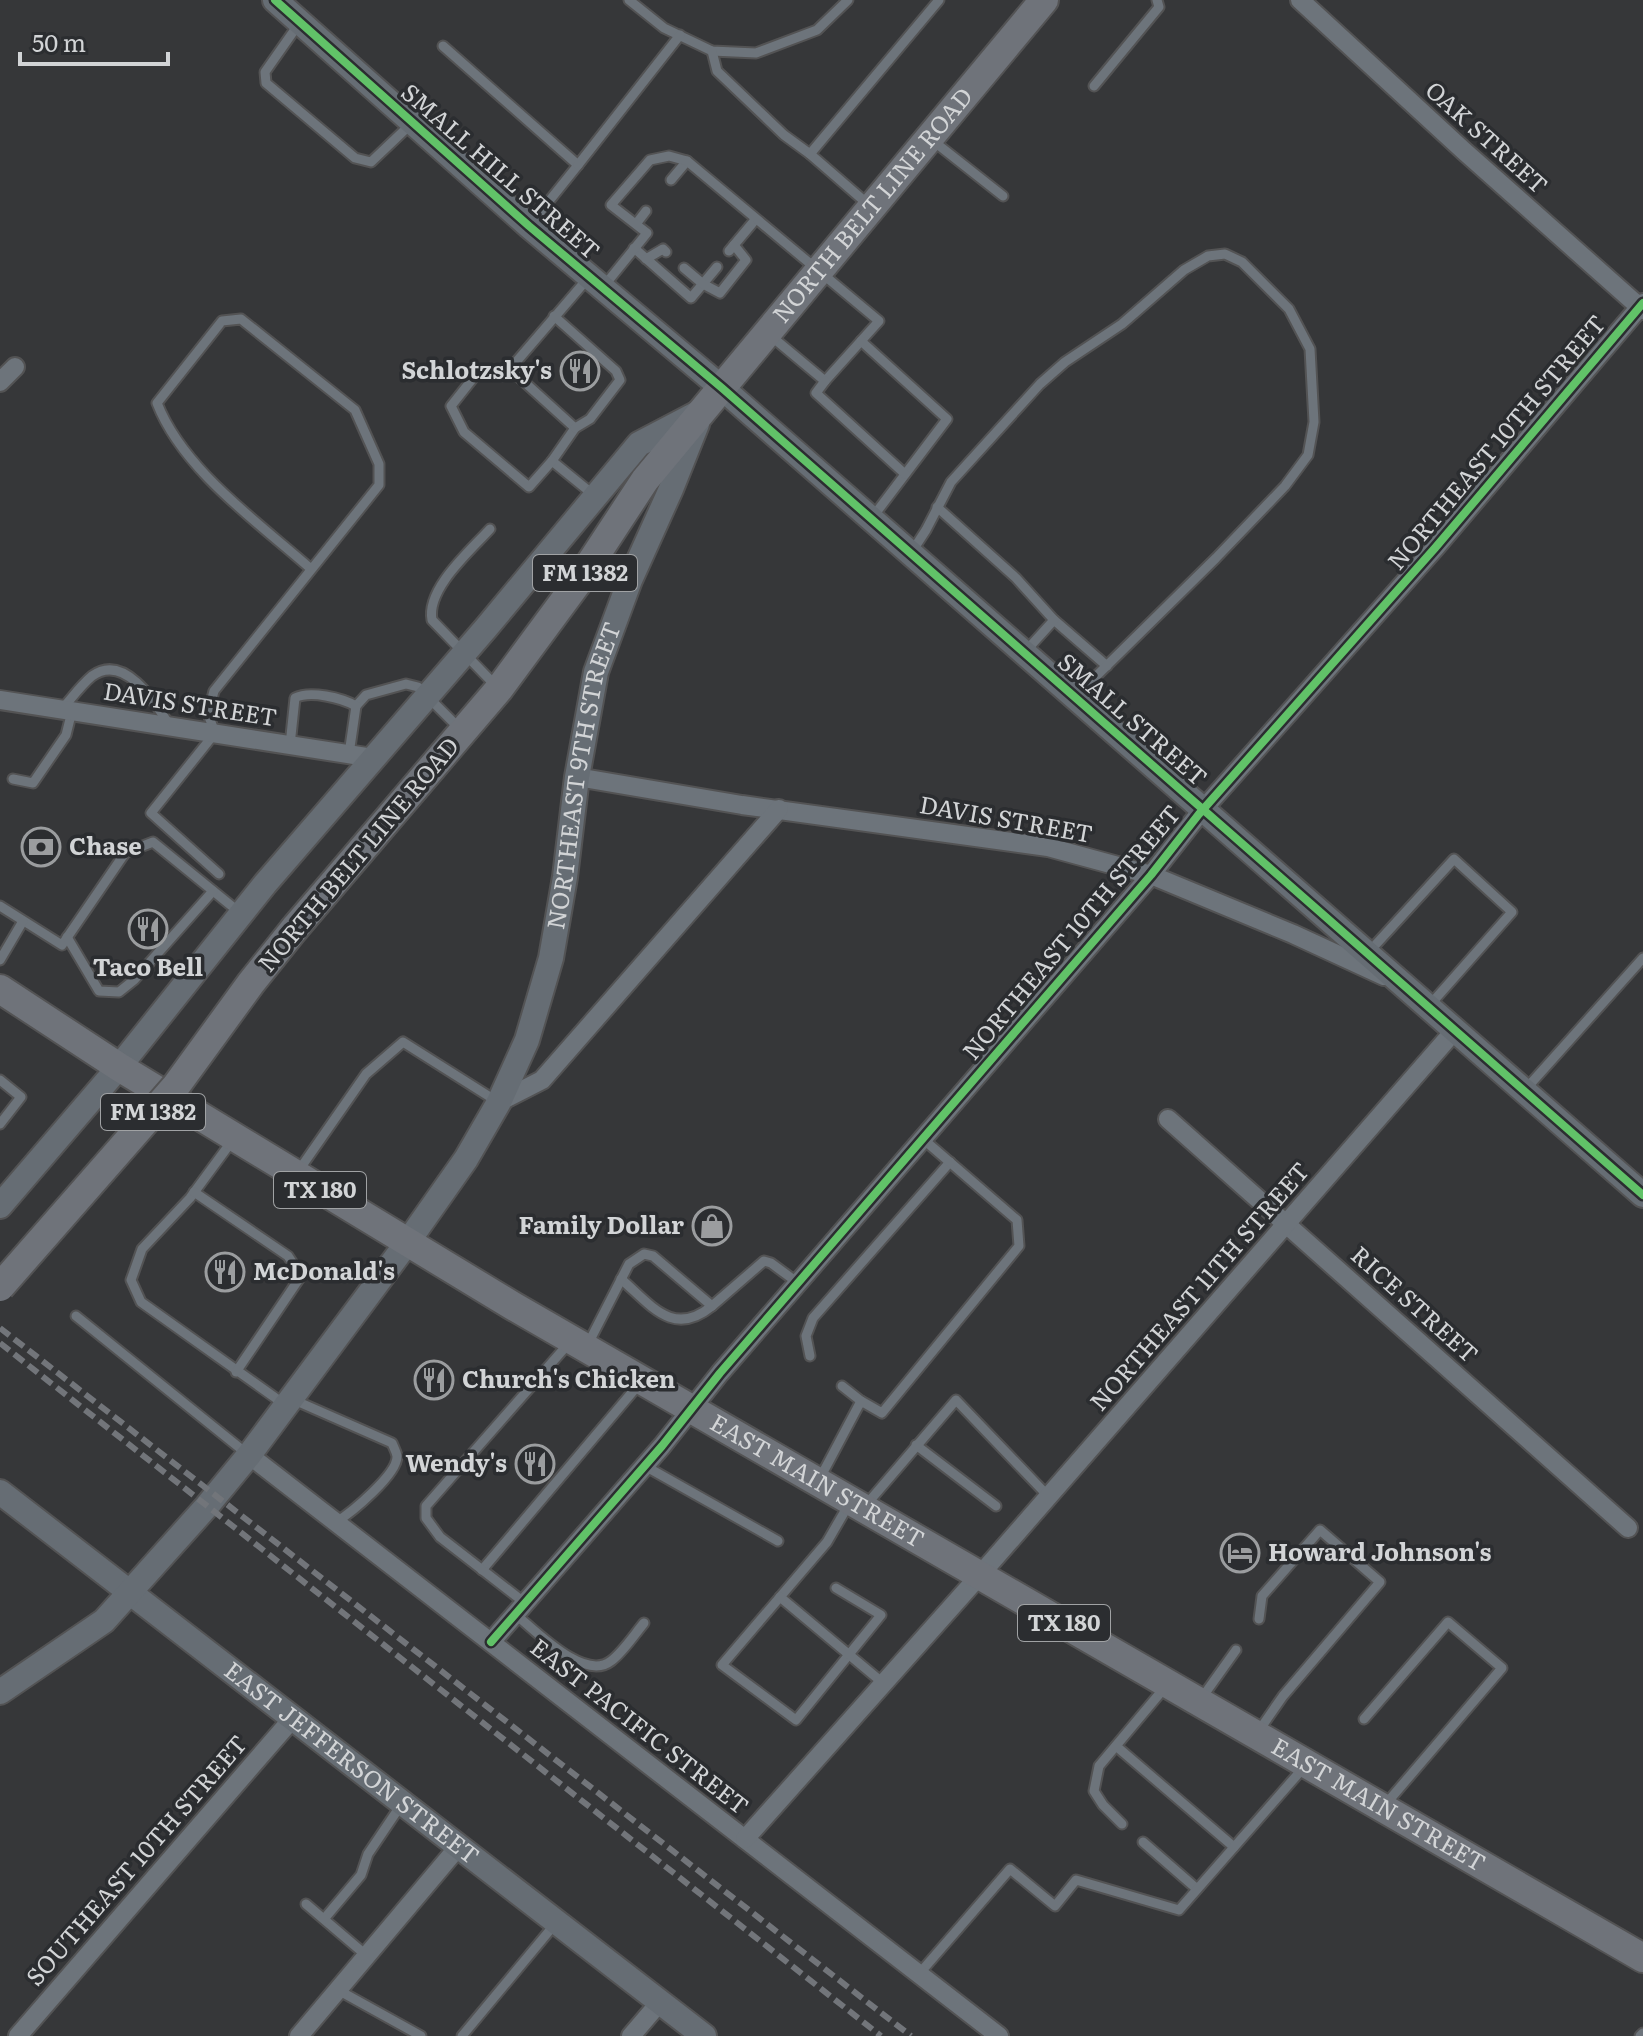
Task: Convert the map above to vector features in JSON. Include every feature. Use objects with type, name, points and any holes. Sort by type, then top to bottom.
[{"type":"main road","name":"NORTH BELT LINE ROAD","points":[[0,1287],[176,1086],[295,928],[499,689],[578,582],[645,480],[702,411],[712,380],[768,333],[1036,5]]},
{"type":"main road","name":"EAST MAIN STREET","points":[[0,989],[234,1138],[578,1344],[1643,1958]]},
{"type":"street","name":"SMALL HILL STREET","points":[[275,0],[529,226],[712,380]]},
{"type":"street","name":"OAK STREET","points":[[1300,0],[1464,151],[1642,306]]},
{"type":"street","name":"NORTHEAST 10TH STREET","points":[[691,1410],[1151,875],[1203,810],[1435,548],[1642,306]]},
{"type":"street","points":[[0,382],[15,367]]},
{"type":"street","name":"SMALL STREET","points":[[712,380],[1643,1195]]},
{"type":"street","name":"NORTH BELT LINE ROAD","points":[[119,1067],[361,756],[427,697],[639,444],[702,411]]},
{"type":"street","name":"NORTHEAST 9TH STREET","points":[[0,1692],[104,1621],[217,1494],[407,1243],[466,1159],[499,1102],[527,1040],[551,958],[577,777],[596,672],[630,580],[702,411]]},
{"type":"street","name":"DAVIS STREET","points":[[0,700],[361,756]]},
{"type":"street","name":"DAVIS STREET","points":[[577,777],[1048,847],[1151,875],[1293,934],[1406,987]]},
{"type":"street","points":[[499,1102],[542,1080],[779,809]]},
{"type":"street","name":"NORTHEAST 11TH STREET","points":[[745,1839],[980,1575],[1455,1030]]},
{"type":"street","name":"FM 1382","points":[[0,1206],[119,1067]]},
{"type":"street","name":"RICE STREET","points":[[1168,1119],[1628,1528]]},
{"type":"street","points":[[491,1642],[691,1410]]},
{"type":"street","name":"EAST PACIFIC STREET","points":[[249,1455],[999,2036]]},
{"type":"street","name":"EAST JEFFERSON STREET","points":[[0,1492],[704,2036]]},
{"type":"street","name":"SOUTHEAST 10TH STREET","points":[[18,2036],[293,1718]]},
{"type":"street","points":[[299,2036],[459,1846]]},
{"type":"street","points":[[631,2036],[660,2002]]},
{"type":"lane","points":[[629,0],[664,28],[712,51],[756,53],[817,30],[848,0]]},
{"type":"lane","points":[[810,154],[939,0]]},
{"type":"lane","points":[[1094,86],[1159,7],[1157,0]]},
{"type":"lane","points":[[300,23],[265,72],[266,83],[355,158],[371,162],[412,123]]},
{"type":"lane","points":[[529,226],[680,35]]},
{"type":"lane","points":[[443,46],[578,165]]},
{"type":"lane","points":[[712,51],[717,71],[784,135],[872,207]]},
{"type":"lane","points":[[929,138],[1003,196]]},
{"type":"lane","points":[[554,316],[616,371],[620,380],[590,419],[575,428],[529,487],[464,432],[451,406],[478,372],[510,369],[554,316],[596,283],[647,233],[611,205],[650,160],[669,156],[687,161],[879,321],[816,393],[905,474]]},
{"type":"lane","points":[[671,180],[687,161]]},
{"type":"lane","points":[[636,224],[646,211]]},
{"type":"lane","points":[[684,268],[720,293],[746,260],[732,248],[755,220]]},
{"type":"lane","points":[[634,248],[691,298],[717,267]]},
{"type":"lane","points":[[646,259],[663,249],[666,252]]},
{"type":"lane","points":[[911,554],[951,482],[1040,384],[1065,362],[1122,324],[1184,270],[1208,256],[1225,254],[1242,262],[1289,309],[1310,349],[1314,422],[1308,455],[1285,486],[1075,697]]},
{"type":"lane","points":[[219,874],[151,813],[215,733],[208,714],[214,691],[379,485],[379,464],[355,410],[241,319],[222,321],[157,403],[165,422],[212,483],[311,569]]},
{"type":"lane","points":[[768,333],[825,381]]},
{"type":"lane","points":[[861,341],[947,419],[871,519]]},
{"type":"lane","points":[[510,369],[575,428]]},
{"type":"lane","points":[[552,461],[596,496]]},
{"type":"lane","points":[[937,507],[1016,578],[1054,620],[1107,666]]},
{"type":"lane","points":[[490,529],[435,593],[430,609],[432,620],[499,689]]},
{"type":"lane","points":[[1024,653],[1054,620]]},
{"type":"lane","points":[[13,779],[33,783],[66,735],[67,710],[90,677],[100,672],[129,676],[144,687],[170,726]]},
{"type":"lane","points":[[361,756],[356,706],[366,695],[406,684],[418,687],[463,731]]},
{"type":"lane","points":[[290,745],[295,698],[301,695],[345,700],[356,706]]},
{"type":"lane","points":[[0,906],[62,945],[125,853],[153,842],[241,914]]},
{"type":"lane","points":[[1368,953],[1454,859],[1512,912],[1429,1007]]},
{"type":"lane","points":[[67,937],[99,991],[119,992],[134,980],[213,891]]},
{"type":"lane","points":[[0,960],[23,921]]},
{"type":"lane","points":[[1524,1091],[1643,958]]},
{"type":"lane","points":[[295,1175],[366,1074],[403,1042],[499,1102]]},
{"type":"lane","points":[[0,1080],[21,1097],[0,1124]]},
{"type":"lane","points":[[234,1138],[192,1195],[142,1249],[131,1280],[141,1302],[236,1372],[288,1402],[392,1443],[397,1456],[394,1466],[369,1496],[336,1522]]},
{"type":"lane","points":[[842,1386],[882,1413],[1019,1246],[1017,1220],[923,1139]]},
{"type":"lane","points":[[810,1356],[806,1336],[813,1318],[950,1162]]},
{"type":"lane","points":[[192,1195],[288,1256],[301,1276],[236,1372]]},
{"type":"lane","points":[[644,1623],[610,1662],[600,1667],[584,1665],[566,1656],[482,1570],[440,1537],[426,1518],[426,1506],[578,1344],[635,1259],[649,1255],[712,1306]]},
{"type":"lane","points":[[621,1279],[666,1317],[688,1321],[699,1317],[764,1261],[798,1283]]},
{"type":"lane","points":[[76,1316],[249,1455]]},
{"type":"lane","points":[[482,1570],[642,1381]]},
{"type":"lane","points":[[836,1588],[881,1615],[796,1720],[722,1665],[857,1504],[956,1400],[1048,1496]]},
{"type":"lane","points":[[818,1482],[861,1401]]},
{"type":"lane","points":[[916,1445],[996,1506]]},
{"type":"lane","points":[[645,1466],[778,1541]]},
{"type":"lane","points":[[1256,1734],[1283,1696],[1380,1582],[1320,1530],[1262,1596],[1259,1619]]},
{"type":"lane","points":[[780,1597],[883,1683]]},
{"type":"lane","points":[[1364,1719],[1448,1622],[1502,1668],[1383,1807]]},
{"type":"lane","points":[[1199,1701],[1236,1650]]},
{"type":"lane","points":[[1122,1824],[1094,1791],[1099,1766],[1168,1683]]},
{"type":"lane","points":[[1116,1746],[1234,1847]]},
{"type":"lane","points":[[919,1974],[1010,1869],[1055,1906],[1076,1880],[1179,1910],[1307,1764]]},
{"type":"lane","points":[[324,1919],[361,1875],[368,1854],[403,1803]]},
{"type":"lane","points":[[1143,1842],[1197,1889]]},
{"type":"lane","points":[[306,1904],[367,1956]]},
{"type":"lane","points":[[462,2036],[557,1922]]},
{"type":"lane","points":[[338,1990],[421,2036]]},
{"type":"railway","points":[[0,1328],[911,2036]]},
{"type":"railway","points":[[0,1343],[881,2036]]},
{"type":"cycle path","points":[[275,0],[529,226],[722,388],[1643,1195]]},
{"type":"cycle path","points":[[491,1642],[1151,875],[1199,814],[1435,548],[1643,303]]},
{"type":"place","name":"Schlotzsky's","points":[[580,371]]},
{"type":"place","name":"Chase","points":[[41,847]]},
{"type":"place","name":"Taco Bell","points":[[148,929]]},
{"type":"place","name":"Family Dollar","points":[[712,1226]]},
{"type":"place","name":"McDonald's","points":[[225,1272]]},
{"type":"place","name":"Church's Chicken","points":[[434,1380]]},
{"type":"place","name":"Wendy's","points":[[535,1464]]},
{"type":"place","name":"Howard Johnson's","points":[[1240,1553]]}]
